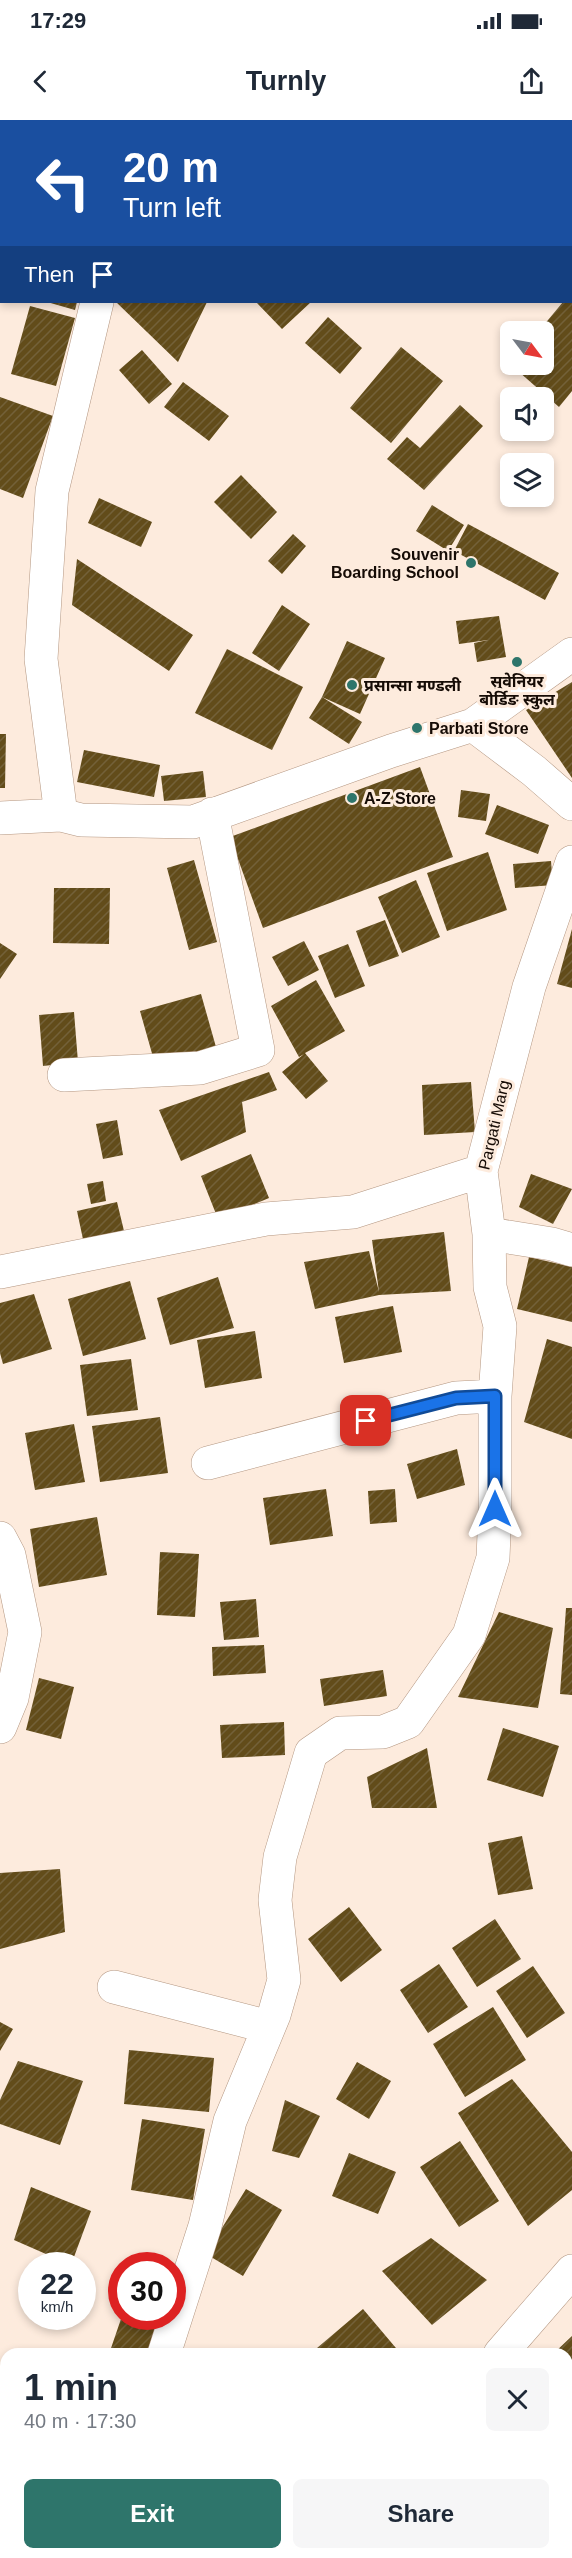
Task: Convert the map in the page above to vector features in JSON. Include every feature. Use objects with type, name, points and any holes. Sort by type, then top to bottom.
[{"type":"street","points":[[62,815],[41,659],[46,580],[52,491],[96,303]]},
{"type":"street","points":[[0,818],[62,815],[81,820],[193,822],[391,751],[473,725],[572,654]]},
{"type":"street","points":[[473,725],[534,771],[572,804]]},
{"type":"street","points":[[64,1075],[200,1068],[258,1050],[212,814]]},
{"type":"street","name":"Pargati Marg","points":[[166,2348],[205,2226],[230,2121],[269,2027],[284,1980],[275,1900],[280,1857],[311,1753],[340,1733],[383,1732],[408,1722],[469,1635],[493,1558],[495,1396],[500,1326],[490,1287],[489,1234],[481,1171],[529,987],[572,862]]},
{"type":"street","points":[[0,1272],[266,1219],[353,1212],[481,1171]]},
{"type":"street","points":[[489,1234],[552,1244],[572,1250]]},
{"type":"street","points":[[208,1463],[456,1398],[495,1396]]},
{"type":"street","points":[[0,1538],[9,1555],[25,1632],[12,1698],[0,1727]]},
{"type":"street","points":[[114,1987],[269,2027]]},
{"type":"street","points":[[505,2348],[572,2271]]},
{"type":"building","points":[[50,303],[77,303],[75,310]]},
{"type":"building","points":[[117,303],[207,303],[178,362]]},
{"type":"building","points":[[257,303],[310,303],[282,329]]},
{"type":"building","points":[[562,303],[572,303],[572,391],[559,407],[554,403],[554,387],[536,387],[523,375],[554,375],[554,321],[547,321]]},
{"type":"building","points":[[30,306],[75,318],[56,386],[11,374]]},
{"type":"building","points":[[328,317],[362,348],[340,374],[305,343]]},
{"type":"building","points":[[401,347],[443,381],[391,443],[350,408]]},
{"type":"building","points":[[142,350],[172,384],[149,404],[119,370]]},
{"type":"building","points":[[183,382],[229,416],[209,441],[164,407]]},
{"type":"building","points":[[0,397],[53,416],[23,498],[0,489]]},
{"type":"building","points":[[460,405],[483,426],[424,490],[387,459],[407,437],[420,448]]},
{"type":"building","points":[[241,475],[277,512],[251,539],[214,502]]},
{"type":"building","points":[[99,498],[152,522],[141,547],[88,523]]},
{"type":"building","points":[[432,505],[464,525],[448,551],[416,531]]},
{"type":"building","points":[[468,524],[559,573],[545,600],[454,551]]},
{"type":"building","points":[[293,534],[306,546],[282,574],[268,561]]},
{"type":"building","points":[[77,559],[193,635],[169,671],[72,605]]},
{"type":"building","points":[[282,605],[310,624],[279,671],[252,653]]},
{"type":"building","points":[[499,616],[506,657],[477,662],[474,643],[488,640],[459,644],[456,621]]},
{"type":"building","points":[[347,641],[385,658],[360,714],[322,697]]},
{"type":"building","points":[[227,649],[303,687],[272,750],[195,713]]},
{"type":"building","points":[[572,682],[572,778],[526,710]]},
{"type":"building","points":[[322,697],[362,722],[349,744],[309,718]]},
{"type":"building","points":[[0,734],[6,734],[5,788],[0,788]]},
{"type":"building","points":[[84,750],[160,765],[154,797],[77,782]]},
{"type":"building","points":[[420,767],[453,857],[263,928],[230,837]]},
{"type":"building","points":[[203,771],[206,797],[164,801],[161,776]]},
{"type":"building","points":[[461,790],[490,794],[486,821],[458,817]]},
{"type":"building","points":[[497,805],[549,825],[538,854],[485,834]]},
{"type":"building","points":[[488,852],[507,910],[447,931],[427,873]]},
{"type":"building","points":[[194,860],[217,942],[189,950],[167,868]]},
{"type":"building","points":[[551,861],[553,885],[515,888],[513,864]]},
{"type":"building","points":[[416,880],[440,937],[402,953],[378,897]]},
{"type":"building","points":[[54,888],[110,888],[109,944],[53,943]]},
{"type":"building","points":[[385,920],[399,956],[369,967],[356,931]]},
{"type":"building","points":[[572,929],[572,988],[557,984]]},
{"type":"building","points":[[304,941],[319,970],[288,986],[272,957]]},
{"type":"building","points":[[0,943],[17,954],[0,979]]},
{"type":"building","points":[[348,944],[365,986],[335,998],[318,956]]},
{"type":"building","points":[[316,980],[345,1031],[305,1053],[328,1081],[306,1099],[282,1072],[304,1054],[299,1057],[271,1006]]},
{"type":"building","points":[[201,994],[216,1047],[155,1064],[140,1011]]},
{"type":"building","points":[[74,1012],[78,1062],[43,1066],[39,1015]]},
{"type":"building","points":[[269,1072],[277,1090],[242,1102],[246,1132],[181,1161],[159,1110]]},
{"type":"building","points":[[471,1082],[475,1132],[424,1135],[422,1085]]},
{"type":"building","points":[[117,1120],[123,1155],[103,1159],[96,1124]]},
{"type":"building","points":[[251,1154],[269,1198],[218,1219],[201,1176]]},
{"type":"building","points":[[531,1174],[572,1189],[553,1224],[519,1207]]},
{"type":"building","points":[[103,1181],[106,1201],[91,1204],[87,1184]]},
{"type":"building","points":[[117,1202],[125,1235],[84,1244],[77,1211]]},
{"type":"building","points":[[444,1232],[451,1291],[379,1295],[315,1309],[304,1262],[369,1251],[379,1292],[372,1240]]},
{"type":"building","points":[[529,1257],[572,1267],[572,1322],[517,1309]]},
{"type":"building","points":[[218,1277],[234,1328],[170,1345],[157,1298]]},
{"type":"building","points":[[130,1281],[146,1339],[83,1356],[68,1299]]},
{"type":"building","points":[[34,1294],[52,1349],[3,1364],[0,1353],[0,1303]]},
{"type":"building","points":[[393,1306],[402,1352],[344,1363],[335,1317]]},
{"type":"building","points":[[255,1331],[262,1378],[205,1388],[197,1340]]},
{"type":"building","points":[[547,1339],[572,1347],[572,1439],[524,1422]]},
{"type":"building","points":[[131,1359],[138,1410],[87,1416],[80,1365]]},
{"type":"building","points":[[160,1417],[168,1473],[100,1482],[92,1426]]},
{"type":"building","points":[[74,1424],[85,1482],[35,1490],[25,1433]]},
{"type":"building","points":[[457,1449],[465,1485],[417,1499],[407,1464]]},
{"type":"building","points":[[326,1489],[333,1536],[270,1545],[263,1498]]},
{"type":"building","points":[[395,1489],[397,1522],[370,1524],[368,1491]]},
{"type":"building","points":[[97,1517],[107,1575],[39,1587],[30,1529]]},
{"type":"building","points":[[160,1552],[199,1554],[195,1617],[157,1615]]},
{"type":"building","points":[[256,1599],[259,1637],[224,1640],[220,1602]]},
{"type":"building","points":[[566,1608],[572,1608],[572,1695],[560,1694]]},
{"type":"building","points":[[499,1612],[553,1628],[538,1708],[458,1697]]},
{"type":"building","points":[[264,1645],[266,1673],[213,1676],[212,1647]]},
{"type":"building","points":[[383,1670],[387,1696],[324,1706],[320,1679]]},
{"type":"building","points":[[39,1678],[74,1687],[61,1739],[26,1730]]},
{"type":"building","points":[[284,1722],[285,1755],[222,1758],[220,1725]]},
{"type":"building","points":[[503,1728],[559,1746],[543,1797],[487,1780]]},
{"type":"building","points":[[427,1748],[437,1808],[372,1808],[367,1777]]},
{"type":"building","points":[[522,1836],[533,1889],[498,1895],[488,1843]]},
{"type":"building","points":[[60,1869],[65,1932],[0,1949],[0,1873]]},
{"type":"building","points":[[349,1907],[382,1950],[341,1982],[308,1939]]},
{"type":"building","points":[[495,1919],[521,1959],[477,1987],[452,1948]]},
{"type":"building","points":[[439,1964],[468,2007],[428,2033],[400,1990]]},
{"type":"building","points":[[533,1966],[565,2013],[527,2038],[496,1991]]},
{"type":"building","points":[[493,2007],[526,2060],[465,2097],[433,2044]]},
{"type":"building","points":[[0,2022],[13,2029],[0,2051]]},
{"type":"building","points":[[129,2050],[214,2058],[209,2112],[124,2104]]},
{"type":"building","points":[[18,2061],[83,2081],[60,2145],[0,2124],[0,2100]]},
{"type":"building","points":[[357,2062],[391,2081],[369,2119],[336,2099]]},
{"type":"building","points":[[512,2079],[572,2152],[572,2190],[528,2226],[458,2113]]},
{"type":"building","points":[[285,2100],[320,2116],[299,2158],[272,2151]]},
{"type":"building","points":[[142,2119],[205,2129],[193,2200],[131,2190]]},
{"type":"building","points":[[460,2141],[499,2201],[459,2227],[420,2167]]},
{"type":"building","points":[[349,2153],[396,2172],[378,2214],[332,2196]]},
{"type":"building","points":[[31,2187],[91,2211],[76,2252],[41,2252],[14,2240]]},
{"type":"building","points":[[246,2189],[282,2210],[243,2276],[206,2254]]},
{"type":"building","points":[[431,2238],[487,2280],[432,2325],[382,2271]]},
{"type":"building","points":[[363,2309],[396,2348],[317,2348]]},
{"type":"building","points":[[117,2330],[167,2330],[161,2348],[111,2348]]},
{"type":"building","points":[[572,2336],[572,2348],[559,2348]]},
{"type":"place","name":"Souvenir Boarding School","points":[[471,563]]},
{"type":"place","name":"सुवेनियर बोर्डिङ स्कुल","points":[[517,662]]},
{"type":"place","name":"प्रसान्सा मण्डली","points":[[352,685]]},
{"type":"place","name":"Parbati Store","points":[[417,728]]},
{"type":"place","name":"A-Z Store","points":[[352,798]]},
{"type":"route","points":[[366,1421],[456,1398],[495,1396],[495,1509]]}]
